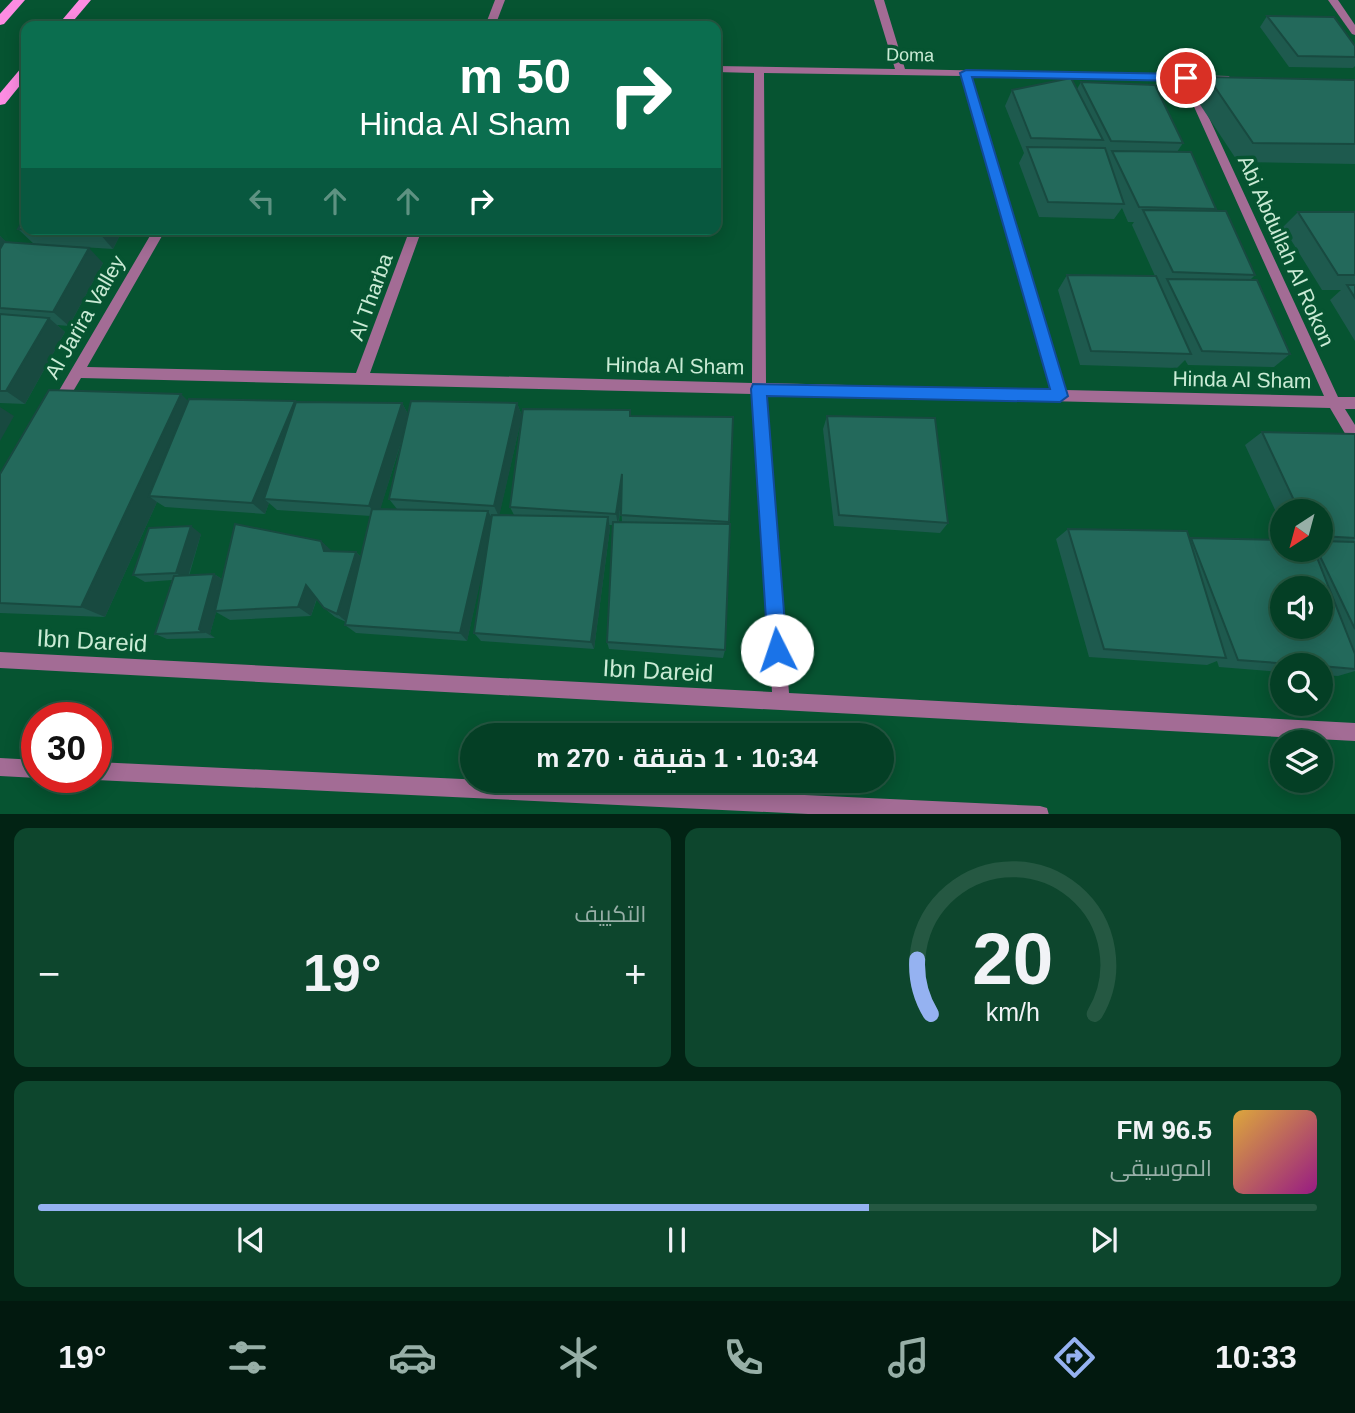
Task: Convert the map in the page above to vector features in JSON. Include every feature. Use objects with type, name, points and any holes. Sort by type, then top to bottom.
[{"type":"main road","points":[[0,21],[19,0]]},
{"type":"main road","points":[[67,21],[85,0]]},
{"type":"main road","points":[[0,101],[21,76]]},
{"type":"street","points":[[492,21],[500,0]]},
{"type":"street","points":[[879,0],[901,72]]},
{"type":"street","points":[[1333,0],[1355,32]]},
{"type":"street","name":"Doma","points":[[721,69],[1238,79]]},
{"type":"street","points":[[760,69],[759,389],[781,702]]},
{"type":"street","points":[[966,73],[1060,396]]},
{"type":"street","name":"Abi Abdullah Al Rokon","points":[[1186,78],[1334,403],[1355,438]]},
{"type":"street","name":"Al Jarira Valley","points":[[50,417],[79,372],[157,235]]},
{"type":"street","name":"Al Tharba","points":[[361,379],[414,235]]},
{"type":"street","name":"Hinda Al Sham","points":[[79,372],[1355,403]]},
{"type":"street","name":"Ibn Dareid","points":[[0,660],[1355,732]]},
{"type":"street","points":[[0,767],[21,768]]},
{"type":"street","points":[[112,772],[1041,814]]},
{"type":"building","points":[[1267,16],[1334,17],[1355,46],[1355,57],[1298,56]]},
{"type":"building","points":[[1208,77],[1355,80],[1355,144],[1253,143]]},
{"type":"building","points":[[1071,78],[1103,140],[1031,138],[1012,90]]},
{"type":"building","points":[[1081,82],[1155,85],[1183,143],[1111,141]]},
{"type":"building","points":[[1027,147],[1105,148],[1124,204],[1048,202]]},
{"type":"building","points":[[1112,151],[1191,152],[1216,209],[1139,207]]},
{"type":"building","points":[[1143,210],[1226,211],[1255,275],[1173,272]]},
{"type":"building","points":[[1298,212],[1355,212],[1355,275],[1338,275]]},
{"type":"building","points":[[4,242],[89,248],[53,312],[0,308],[0,249]]},
{"type":"building","points":[[1067,275],[1156,276],[1191,354],[1091,351]]},
{"type":"building","points":[[1167,279],[1257,280],[1290,354],[1202,351]]},
{"type":"building","points":[[1347,285],[1355,285],[1355,298]]},
{"type":"building","points":[[0,314],[49,318],[6,391],[0,391]]},
{"type":"building","points":[[49,390],[181,394],[81,607],[0,603],[0,474]]},
{"type":"building","points":[[189,399],[295,401],[252,503],[149,496]]},
{"type":"building","points":[[411,401],[517,403],[494,506],[389,499]]},
{"type":"building","points":[[296,402],[402,403],[369,506],[264,499]]},
{"type":"building","points":[[523,409],[630,410],[630,416],[733,417],[729,522],[621,515],[622,474],[616,514],[510,507]]},
{"type":"building","points":[[827,416],[935,418],[948,523],[839,515]]},
{"type":"building","points":[[1262,432],[1355,434],[1355,538],[1334,537],[1334,499],[1293,499]]},
{"type":"building","points":[[372,509],[488,511],[460,633],[345,625]]},
{"type":"building","points":[[492,515],[608,517],[591,642],[474,633]]},
{"type":"building","points":[[613,522],[730,524],[725,650],[607,642]]},
{"type":"building","points":[[235,524],[321,541],[324,551],[356,552],[337,614],[324,608],[306,585],[298,607],[215,611]]},
{"type":"building","points":[[191,526],[176,573],[133,575],[149,528]]},
{"type":"building","points":[[1068,529],[1187,531],[1226,658],[1104,649]]},
{"type":"building","points":[[1191,538],[1270,540],[1270,562],[1319,562],[1324,576],[1270,576],[1270,639],[1333,639],[1333,598],[1355,654],[1355,669],[1333,667],[1333,653],[1270,653],[1270,662],[1238,660]]},
{"type":"building","points":[[1334,541],[1355,542],[1355,629],[1333,583],[1333,576],[1330,576],[1323,562],[1334,562]]},
{"type":"building","points":[[214,574],[199,629],[203,632],[155,634],[174,576]]},
{"type":"route","points":[[777,650],[759,389],[1060,396],[966,73],[1186,78]]}]
